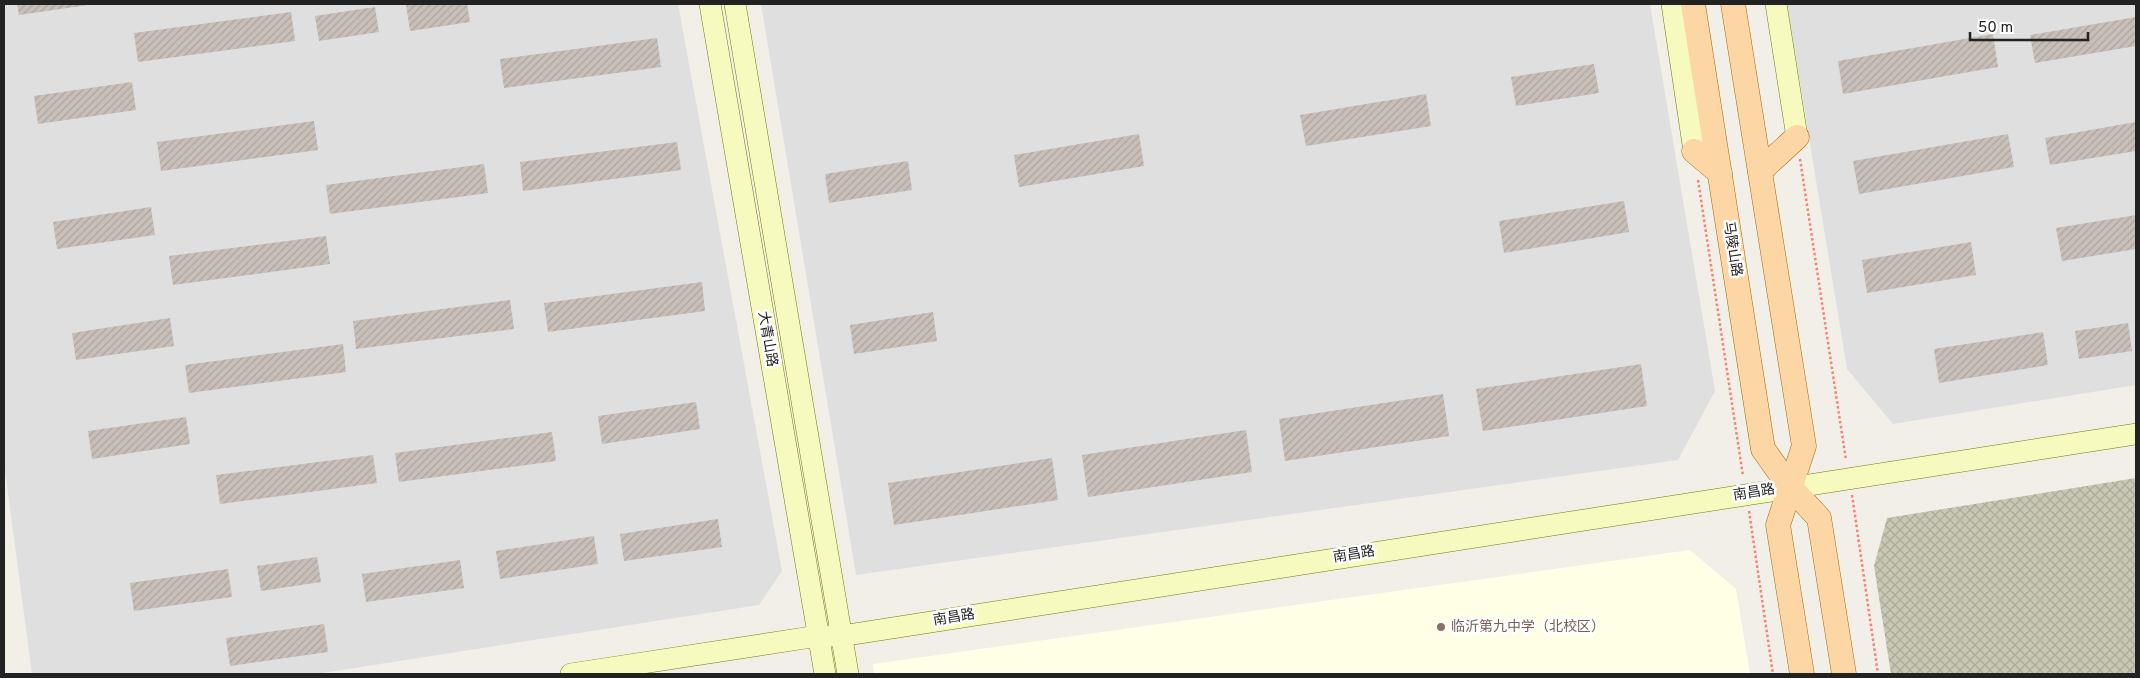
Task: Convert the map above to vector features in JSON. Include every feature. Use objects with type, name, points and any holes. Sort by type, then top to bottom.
[{"type":"main road","name":"马陵山路","points":[[1693,4],[1763,449],[1790,487],[1819,518],[1845,673]]},
{"type":"main road","points":[[1733,4],[1804,446],[1778,525],[1802,674]]},
{"type":"main road","points":[[1760,171],[1797,137]]},
{"type":"main road","points":[[1694,151],[1720,173]]},
{"type":"street","name":"大青山路","points":[[710,4],[824,674]]},
{"type":"street","name":"大青山路","points":[[735,4],[848,674]]},
{"type":"street","points":[[1672,4],[1694,151]]},
{"type":"street","points":[[1776,4],[1797,137]]},
{"type":"street","name":"南昌路","points":[[571,674],[818,636],[841,636],[2136,434]]},
{"type":"path","points":[[1797,137],[1878,674]]},
{"type":"path","points":[[1694,151],[1773,674]]},
{"type":"shaded area","points":[[4,4],[678,4],[782,571],[759,605],[316,674],[32,674],[4,463]]},
{"type":"shaded area","points":[[761,4],[1650,4],[1715,391],[1678,460],[856,575]]},
{"type":"shaded area","points":[[1787,4],[2136,4],[2136,385],[1893,424],[1847,369]]},
{"type":"shaded area","points":[[2136,478],[2136,674],[1891,674],[1874,566],[1887,518]]},
{"type":"shaded area","name":"临沂第九中学（北校区）","points":[[1690,550],[1736,589],[1750,674],[874,674],[873,664]]},
{"type":"building","points":[[17,4],[88,4],[88,5],[19,15]]},
{"type":"building","points":[[467,4],[470,22],[410,31],[406,5]]},
{"type":"building","points":[[375,7],[379,32],[319,41],[315,16]]},
{"type":"building","points":[[291,12],[295,41],[138,62],[134,33]]},
{"type":"building","points":[[2136,17],[2136,46],[2035,63],[2030,35]]},
{"type":"building","points":[[1993,34],[1998,67],[1843,94],[1838,61]]},
{"type":"building","points":[[657,38],[661,67],[504,88],[500,59]]},
{"type":"building","points":[[1594,64],[1599,93],[1516,106],[1511,77]]},
{"type":"building","points":[[132,82],[136,110],[38,124],[34,96]]},
{"type":"building","points":[[1426,94],[1431,126],[1306,146],[1300,115]]},
{"type":"building","points":[[314,121],[318,150],[161,171],[157,142]]},
{"type":"building","points":[[2136,122],[2136,151],[2050,165],[2045,138]]},
{"type":"building","points":[[1139,134],[1144,166],[1019,187],[1014,155]]},
{"type":"building","points":[[2008,134],[2014,167],[1859,194],[1853,161]]},
{"type":"building","points":[[677,142],[681,170],[523,191],[520,162]]},
{"type":"building","points":[[908,161],[912,190],[829,203],[825,174]]},
{"type":"building","points":[[484,164],[488,193],[330,214],[326,185]]},
{"type":"building","points":[[1624,201],[1629,232],[1504,253],[1499,221]]},
{"type":"building","points":[[151,207],[155,235],[57,249],[53,222]]},
{"type":"building","points":[[2136,215],[2136,249],[2062,261],[2056,228]]},
{"type":"building","points":[[326,236],[330,264],[173,285],[169,256]]},
{"type":"building","points":[[1971,242],[1976,275],[1867,293],[1862,260]]},
{"type":"building","points":[[702,282],[705,311],[548,332],[544,303]]},
{"type":"building","points":[[510,300],[514,329],[356,349],[353,321]]},
{"type":"building","points":[[933,312],[937,341],[854,354],[850,325]]},
{"type":"building","points":[[170,318],[174,346],[76,360],[72,333]]},
{"type":"building","points":[[2128,323],[2132,351],[2079,359],[2075,331]]},
{"type":"building","points":[[2043,332],[2048,365],[1939,383],[1934,349]]},
{"type":"building","points":[[343,344],[346,372],[189,393],[185,365]]},
{"type":"building","points":[[1641,364],[1647,406],[1483,431],[1476,389]]},
{"type":"building","points":[[1443,394],[1449,436],[1285,461],[1279,419]]},
{"type":"building","points":[[696,402],[700,429],[602,444],[598,416]]},
{"type":"building","points":[[186,417],[190,444],[92,459],[88,431]]},
{"type":"building","points":[[1246,430],[1252,472],[1088,497],[1082,455]]},
{"type":"building","points":[[552,432],[556,461],[399,482],[395,453]]},
{"type":"building","points":[[373,455],[377,483],[220,504],[216,475]]},
{"type":"building","points":[[1052,458],[1058,500],[894,525],[888,483]]},
{"type":"building","points":[[718,519],[722,547],[624,561],[620,534]]},
{"type":"building","points":[[594,536],[598,564],[500,579],[496,551]]},
{"type":"building","points":[[317,557],[321,582],[261,591],[257,566]]},
{"type":"building","points":[[460,560],[464,588],[366,602],[362,574]]},
{"type":"building","points":[[228,569],[232,597],[134,611],[130,583]]},
{"type":"building","points":[[324,624],[328,652],[230,666],[226,638]]},
{"type":"place","name":"临沂第九中学（北校区）","points":[[1441,627]]}]
